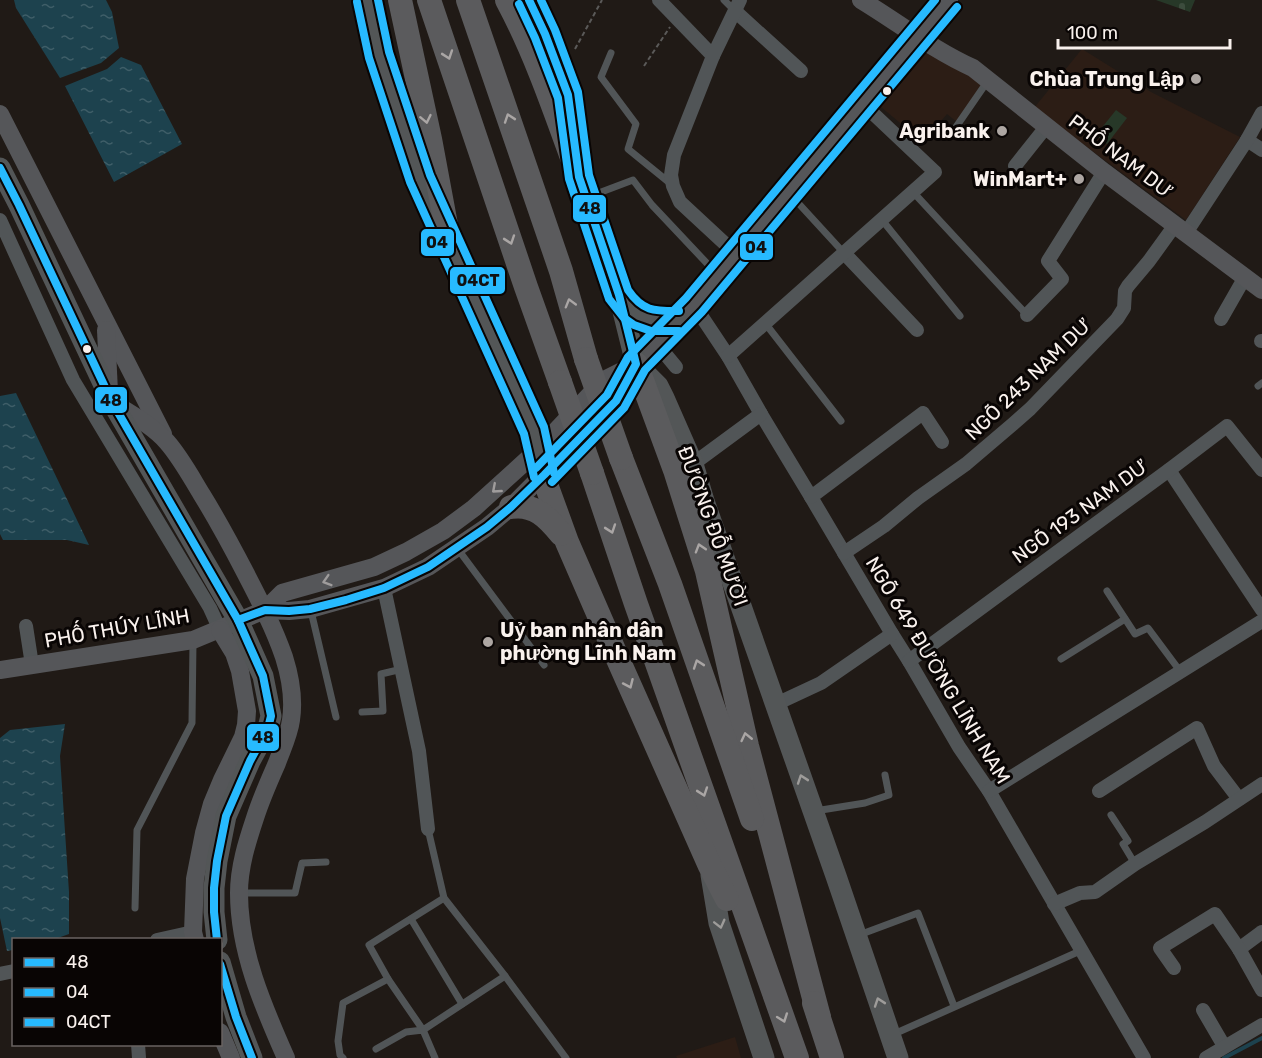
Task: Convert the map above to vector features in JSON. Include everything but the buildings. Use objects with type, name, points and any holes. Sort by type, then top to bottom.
[{"type":"highway","points":[[400,0],[449,241]]},
{"type":"highway","points":[[429,0],[526,287],[797,1058]]},
{"type":"highway","points":[[468,0],[561,271],[586,359],[621,458],[670,584],[832,1058]]},
{"type":"highway","points":[[507,0],[546,84],[582,188]]},
{"type":"highway","points":[[636,364],[675,470],[707,571],[747,746],[819,1017]]},
{"type":"highway","points":[[544,475],[567,542],[710,866],[769,979]]},
{"type":"highway","points":[[511,507],[525,507],[539,512],[551,522],[567,542]]},
{"type":"main road","points":[[367,0],[379,55],[420,179],[534,431],[540,449],[544,475]]},
{"type":"main road","points":[[529,0],[545,34],[568,95],[582,188],[619,295],[636,364]]},
{"type":"main road","points":[[0,168],[110,399],[229,625],[263,676],[271,716],[268,728],[234,796],[224,827],[214,888],[217,938]]},
{"type":"main road","points":[[619,295],[626,307],[645,320],[679,321]]},
{"type":"main road","name":"ĐƯỜNG ĐỖ MƯỜI","points":[[636,364],[658,386],[693,464],[897,1058]]},
{"type":"main road","points":[[710,866],[719,923],[764,1058]]},
{"type":"main road","points":[[222,969],[236,1017],[252,1058]]},
{"type":"street","points":[[659,0],[713,56]]},
{"type":"street","name":"PHỐ NAM DƯ","points":[[861,0],[918,38],[953,59],[974,68],[1104,172],[1262,290]]},
{"type":"street","points":[[265,610],[282,593],[374,567],[443,531],[474,508],[540,449],[604,380],[636,364],[694,305],[949,0]]},
{"type":"street","points":[[736,254],[680,201],[671,175],[674,155],[713,56],[738,5],[801,71]]},
{"type":"street","points":[[728,356],[935,172],[863,104]]},
{"type":"street","name":"NGÕ 243 NAM DƯ","points":[[844,553],[966,464],[1030,409],[1117,319],[1124,308],[1125,291],[1128,286],[1180,229],[1247,140],[1262,113]]},
{"type":"street","points":[[0,114],[166,441],[183,464],[215,517],[265,610],[284,657],[290,687],[291,719],[286,739],[247,843],[239,893],[243,932],[252,972],[265,1011],[286,1058]]},
{"type":"street","points":[[1015,166],[1046,127]]},
{"type":"street","points":[[1247,140],[1262,150]]},
{"type":"street","points":[[1027,315],[1062,279],[1048,261],[1104,172]]},
{"type":"street","points":[[0,220],[73,380],[205,598],[229,625],[240,671],[248,711],[246,725],[243,737],[216,796],[204,833],[195,879],[194,936],[169,938]]},
{"type":"street","points":[[844,253],[916,330]]},
{"type":"street","points":[[1221,319],[1245,277]]},
{"type":"street","name":"NGÕ 649 ĐƯỜNG LĨNH NAM","points":[[694,305],[728,356],[959,747],[989,792],[1144,1058]]},
{"type":"street","points":[[106,322],[110,399],[147,424],[166,441]]},
{"type":"street","points":[[657,344],[676,367]]},
{"type":"street","points":[[265,610],[310,609],[384,588],[428,567],[487,527],[544,475],[616,401],[636,364]]},
{"type":"street","points":[[811,497],[923,413],[942,442]]},
{"type":"street","points":[[693,464],[761,414]]},
{"type":"street","name":"NGÕ 193 NAM DƯ","points":[[909,661],[1227,426],[1262,470]]},
{"type":"street","points":[[1169,470],[1262,610]]},
{"type":"street","points":[[384,588],[419,751],[428,829]]},
{"type":"street","name":"PHỐ THÚY LĨNH","points":[[0,670],[193,640],[265,610]]},
{"type":"street","points":[[989,792],[1262,621]]},
{"type":"street","points":[[26,626],[32,665]]},
{"type":"street","points":[[776,704],[821,682],[892,634]]},
{"type":"street","points":[[1099,791],[1197,728],[1214,766],[1239,799]]},
{"type":"street","points":[[1054,904],[1080,893],[1095,892],[1262,784]]},
{"type":"street","points":[[1174,968],[1160,948],[1215,914],[1239,949],[1262,990]]},
{"type":"street","points":[[1239,949],[1262,932]]},
{"type":"street","points":[[1203,1010],[1224,1046]]},
{"type":"street","points":[[1206,1058],[1262,1025]]},
{"type":"street","points":[[222,1037],[231,1058]]},
{"type":"lane","points":[[724,0],[738,5]]},
{"type":"lane","points":[[611,53],[602,77],[636,124],[628,149],[673,186]]},
{"type":"lane","points":[[956,127],[988,80]]},
{"type":"lane","points":[[582,188],[633,180],[652,205],[718,275]]},
{"type":"lane","points":[[788,191],[844,253]]},
{"type":"lane","points":[[913,192],[1027,315]]},
{"type":"lane","points":[[882,220],[960,316]]},
{"type":"lane","points":[[765,323],[841,421]]},
{"type":"lane","points":[[456,548],[544,665]]},
{"type":"lane","points":[[1107,591],[1135,634],[1148,628],[1180,671]]},
{"type":"lane","points":[[310,609],[336,717]]},
{"type":"lane","points":[[1061,659],[1125,619]]},
{"type":"lane","points":[[135,908],[137,830],[192,723],[193,640]]},
{"type":"lane","points":[[362,712],[383,711],[381,674],[402,669]]},
{"type":"lane","points":[[813,811],[865,803],[889,795],[885,775]]},
{"type":"lane","points":[[1111,815],[1128,841],[1123,844],[1135,864]]},
{"type":"lane","points":[[428,829],[444,898],[566,1058]]},
{"type":"lane","points":[[239,893],[295,893],[302,863],[326,862]]},
{"type":"lane","points":[[435,1058],[423,1030],[388,979],[369,945],[444,898]]},
{"type":"lane","points":[[856,936],[918,913],[954,1006]]},
{"type":"lane","points":[[411,919],[462,1004]]},
{"type":"lane","points":[[891,1035],[1080,951]]},
{"type":"lane","points":[[376,1049],[406,1032],[423,1030],[505,976]]},
{"type":"lane","points":[[343,1058],[340,1055],[338,1041],[343,1003],[388,979]]},
{"type":"path","points":[[575,49],[602,0]]},
{"type":"path","points":[[644,66],[668,31],[674,16]]},
{"type":"shaded area","points":[[930,49],[985,81],[957,122],[947,114],[923,142],[881,107]]},
{"type":"shaded area","points":[[1082,49],[1151,92],[1240,137],[1186,220],[1034,108]]},
{"type":"shaded area","points":[[735,1037],[741,1058],[677,1058],[676,1056]]},
{"type":"green space","points":[[1156,0],[1195,0],[1190,12]]},
{"type":"green space","points":[[1116,110],[1127,118],[1107,144],[1096,135]]},
{"type":"water","points":[[14,0],[106,0],[112,12],[119,48],[101,63],[60,78],[16,8]]},
{"type":"water","points":[[121,57],[141,65],[182,144],[114,182],[65,86],[107,69]]},
{"type":"water","points":[[16,393],[89,545],[67,540],[3,540],[0,534],[0,396]]},
{"type":"water","points":[[65,724],[60,756],[69,892],[69,934],[58,938],[12,938],[12,950],[7,951],[0,918],[0,738],[10,730]]},
{"type":"waterway","points":[[1224,1058],[1262,1038]]},
{"type":"transit line","name":"04CT","points":[[378,0],[389,52],[430,175],[544,427],[554,473]]},
{"type":"transit line","name":"48","points":[[238,620],[265,610],[310,609],[346,600],[384,588],[428,567],[487,527],[544,475],[616,401],[636,364],[619,295],[579,177],[568,95],[545,34],[529,0]]},
{"type":"transit line","name":"04CT","points":[[541,0],[578,92],[589,175],[628,290],[639,303],[650,309],[679,311]]},
{"type":"transit line","name":"04CT","points":[[536,468],[607,395],[628,357],[686,298],[935,0]]},
{"type":"transit line","name":"04","points":[[357,2],[369,58],[410,182],[524,434],[534,477]]},
{"type":"transit line","name":"04","points":[[519,4],[558,98],[569,179],[609,299],[624,318],[634,325],[651,331],[679,331]]},
{"type":"transit line","name":"04","points":[[552,482],[624,408],[645,370],[702,312],[957,7]]},
{"type":"transit line","name":"48","points":[[0,168],[112,402],[238,620],[263,676],[271,716],[268,728],[250,761],[226,816],[214,888],[217,938]]},
{"type":"transit line","name":"48","points":[[222,971],[236,1017],[252,1058]]},
{"type":"place","name":"Chùa Trung Lập","points":[[1196,79]]},
{"type":"place","name":"Agribank","points":[[1002,131]]},
{"type":"place","name":"WinMart+","points":[[1079,179]]},
{"type":"place","name":"Uỷ ban nhân dân phường Lĩnh Nam","points":[[488,642]]}]
